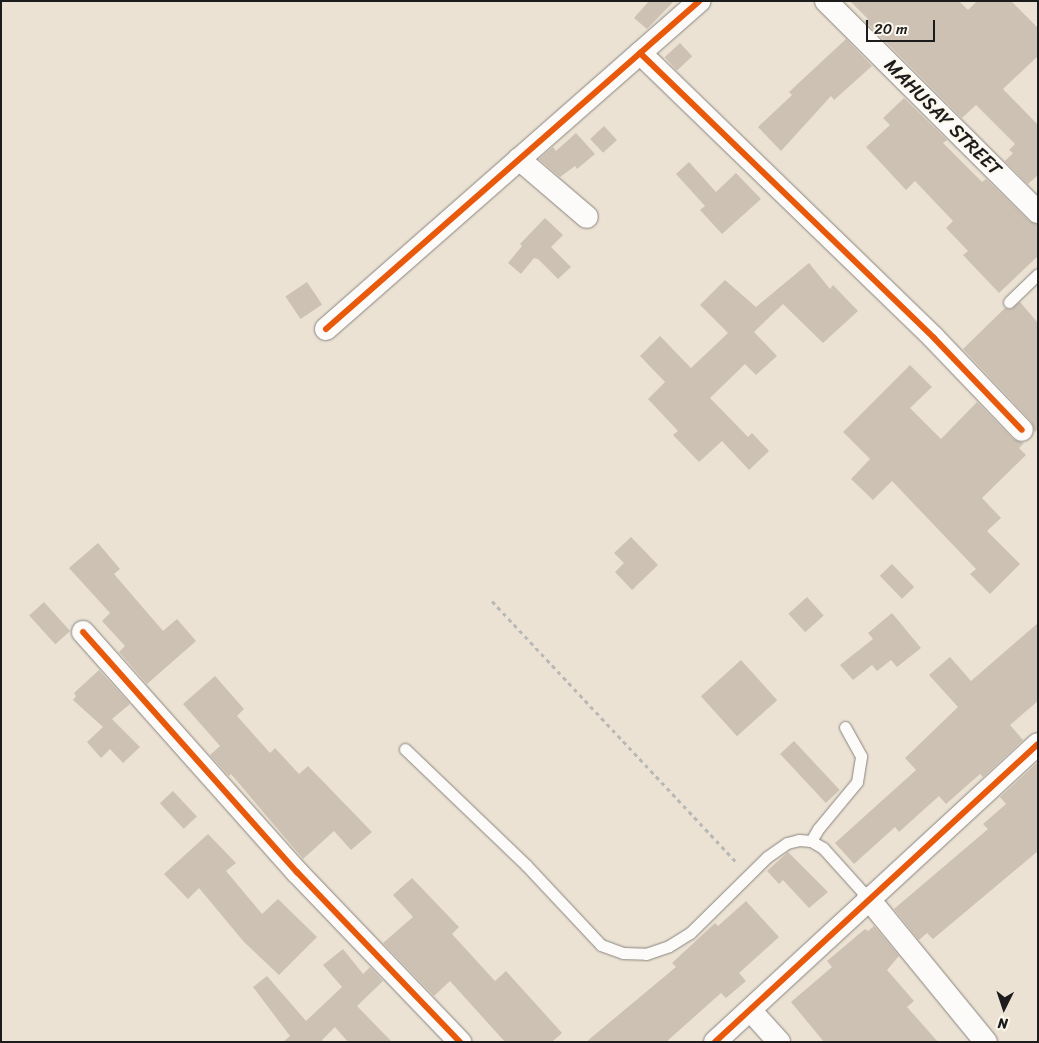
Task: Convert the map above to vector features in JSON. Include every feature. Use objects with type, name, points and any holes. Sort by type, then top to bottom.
[{"type":"street","name":"MAHUSAY STREET","points":[[826,1],[1038,212]]},
{"type":"street","points":[[326,329],[640,53],[688,5]]},
{"type":"street","points":[[640,53],[934,338],[1022,430]]},
{"type":"street","points":[[519,159],[586,217]]},
{"type":"street","points":[[83,632],[297,872],[460,1042]]},
{"type":"street","points":[[715,1042],[868,898],[1038,744]]},
{"type":"street","points":[[868,898],[986,1042]]},
{"type":"street","points":[[751,1010],[779,1042]]},
{"type":"lane","points":[[1009,302],[1038,274]]},
{"type":"lane","points":[[811,841],[818,829],[857,782],[861,756],[846,727]]},
{"type":"lane","points":[[405,749],[526,865],[602,944],[623,953],[646,954],[669,946],[690,933],[748,876],[787,843],[811,841],[823,848],[868,898]]},
{"type":"path","points":[[492,601],[748,876]]},
{"type":"building","points":[[649,1],[674,1],[647,29],[634,18]]},
{"type":"building","points":[[850,1],[959,1],[968,10],[977,1],[1011,1],[1038,28],[1038,56],[1003,89],[1038,125],[1038,175],[1028,184],[1005,161],[1013,153],[1009,150],[1015,144],[976,105],[962,118],[865,21],[868,19]]},
{"type":"building","points":[[846,39],[872,66],[834,100],[831,96],[781,151],[758,127],[792,95],[789,92]]},
{"type":"building","points":[[680,43],[692,56],[677,70],[665,57]]},
{"type":"building","points":[[904,98],[947,140],[943,143],[982,182],[986,179],[1029,221],[1038,225],[1038,256],[999,293],[963,255],[968,251],[946,228],[953,221],[915,181],[906,190],[866,147],[890,125],[883,118]]},
{"type":"building","points":[[604,126],[617,140],[603,153],[590,139]]},
{"type":"building","points":[[576,133],[595,154],[577,169],[575,166],[560,177],[539,159],[553,147],[556,151]]},
{"type":"building","points":[[689,162],[716,192],[736,173],[761,199],[722,234],[700,210],[705,206],[676,174]]},
{"type":"building","points":[[545,218],[563,235],[551,247],[571,267],[558,279],[538,259],[534,258],[521,274],[508,263],[522,246],[520,244]]},
{"type":"building","points":[[809,263],[830,289],[833,285],[858,311],[823,343],[783,304],[754,332],[777,356],[756,375],[745,364],[710,398],[748,437],[752,433],[769,451],[749,470],[722,441],[699,462],[673,435],[678,431],[648,399],[665,382],[640,356],[660,336],[691,368],[728,333],[700,305],[725,280],[756,307]]},
{"type":"building","points":[[307,282],[322,304],[301,319],[285,297]]},
{"type":"building","points":[[1020,302],[1038,323],[1038,429],[1035,432],[1031,421],[963,349],[1005,308],[1011,309]]},
{"type":"building","points":[[910,365],[932,387],[910,408],[941,439],[977,402],[1013,439],[1024,443],[1019,448],[1026,455],[982,498],[1001,518],[987,531],[1020,564],[990,594],[970,574],[976,569],[892,481],[873,500],[851,479],[870,459],[843,432]]},
{"type":"building","points":[[631,537],[658,565],[632,590],[615,572],[624,563],[614,553]]},
{"type":"building","points":[[98,543],[120,569],[114,574],[163,631],[177,619],[196,641],[147,684],[119,652],[125,646],[102,621],[110,613],[69,568]]},
{"type":"building","points":[[892,564],[914,587],[902,599],[880,576]]},
{"type":"building","points":[[807,597],[824,616],[805,632],[788,614]]},
{"type":"building","points":[[44,602],[70,631],[55,644],[29,615]]},
{"type":"building","points":[[892,613],[921,648],[897,667],[891,660],[877,671],[872,665],[853,680],[840,665],[873,639],[868,633]]},
{"type":"building","points":[[1038,623],[1038,701],[1010,725],[1023,740],[983,777],[980,774],[946,804],[939,796],[899,832],[895,827],[854,864],[835,843],[916,770],[905,758],[958,707],[929,675],[950,657],[971,681]]},
{"type":"building","points":[[741,660],[777,700],[737,736],[701,696]]},
{"type":"building","points":[[99,670],[130,704],[112,719],[140,747],[123,763],[110,749],[101,758],[87,742],[103,727],[73,700],[76,696],[74,693]]},
{"type":"building","points":[[215,676],[244,709],[237,716],[270,753],[275,748],[299,774],[308,766],[372,832],[351,850],[334,831],[303,859],[231,774],[229,776],[210,755],[220,746],[183,704]]},
{"type":"building","points":[[794,741],[840,790],[826,803],[780,754]]},
{"type":"building","points":[[1038,762],[1038,851],[933,939],[927,933],[919,940],[894,909],[988,829],[983,824],[1006,804],[1000,797]]},
{"type":"building","points":[[173,791],[197,817],[184,829],[160,803]]},
{"type":"building","points":[[208,834],[236,863],[226,871],[262,914],[278,899],[317,937],[279,975],[244,942],[199,888],[188,899],[164,874]]},
{"type":"building","points":[[788,852],[828,892],[809,908],[783,880],[779,884],[767,871]]},
{"type":"building","points":[[412,878],[459,927],[452,934],[495,981],[506,971],[562,1033],[552,1042],[505,1042],[450,981],[434,996],[383,943],[413,917],[393,895]]},
{"type":"building","points":[[746,901],[779,937],[739,973],[746,981],[726,998],[721,993],[666,1042],[586,1042],[676,967],[672,963],[715,923],[718,926]]},
{"type":"building","points":[[874,926],[899,956],[887,970],[914,1001],[907,1007],[938,1042],[824,1042],[791,1002],[832,967],[827,961],[865,929],[868,931]]},
{"type":"building","points":[[343,949],[363,974],[370,967],[383,981],[357,1006],[392,1042],[348,1042],[335,1027],[322,1040],[324,1042],[283,1042],[290,1036],[253,987],[267,976],[306,1021],[342,987],[323,965]]},
{"type":"cycle path","points":[[326,329],[699,1]]},
{"type":"cycle path","points":[[640,53],[934,338],[1022,430]]},
{"type":"cycle path","points":[[83,632],[297,872],[460,1042]]},
{"type":"cycle path","points":[[715,1042],[1038,744]]}]
